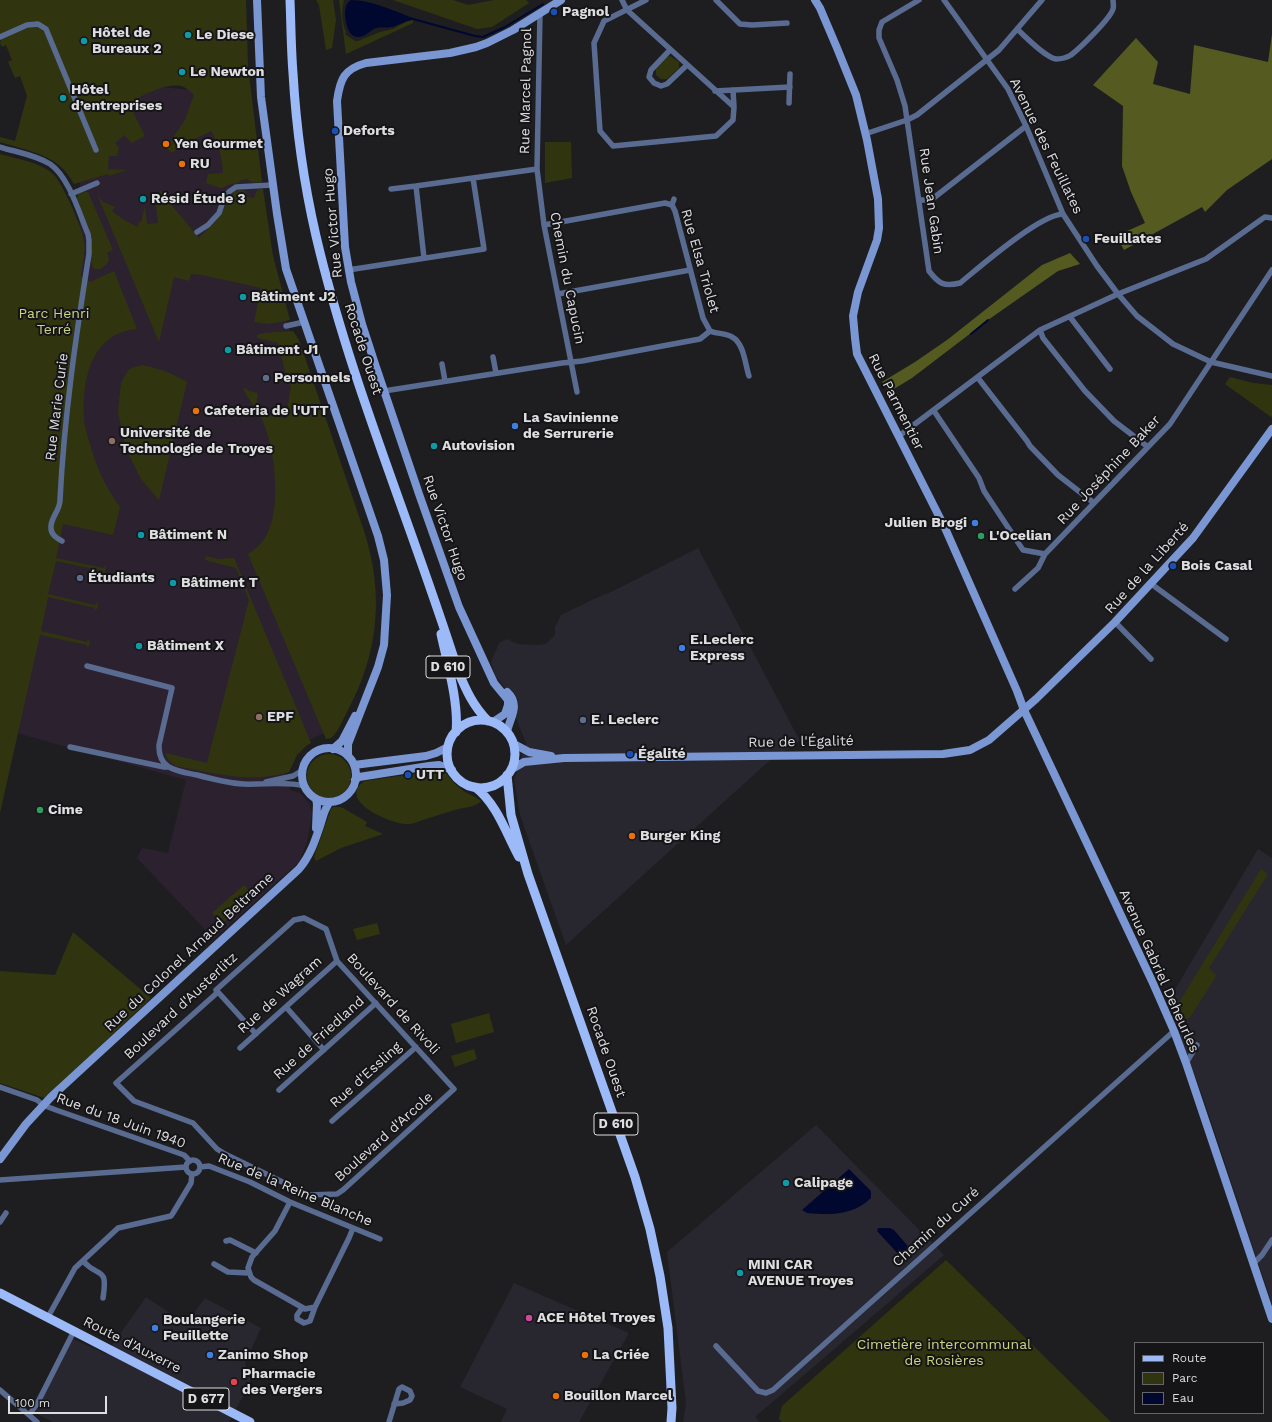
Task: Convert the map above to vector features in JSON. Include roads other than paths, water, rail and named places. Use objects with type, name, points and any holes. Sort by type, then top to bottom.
[{"type":"main road","name":"Rocade Ouest","points":[[290,0],[293,74],[297,118],[317,241],[329,289],[344,339],[458,671],[479,712],[490,721]]},
{"type":"main road","name":"Rocade Ouest","points":[[435,603],[453,693],[457,724],[456,732]]},
{"type":"main road","points":[[479,720],[490,721],[498,724],[507,732],[514,744],[514,761],[509,772],[501,782],[484,788],[475,787],[464,783],[455,775],[449,763],[448,747],[451,739],[462,726],[479,720]]},
{"type":"main road","name":"Rocade Ouest","points":[[509,772],[511,815],[528,874],[635,1177],[650,1230],[660,1276],[667,1321],[671,1382],[671,1422]]},
{"type":"main road","name":"Rocade Ouest","points":[[475,787],[494,807],[528,874]]},
{"type":"main road","name":"Route d'Auxerre","points":[[0,1293],[250,1422]]},
{"type":"main road","name":"Rocade Ouest","points":[[665,1422],[671,1382]]},
{"type":"street","points":[[257,0],[261,97],[272,185],[286,269],[378,536],[384,560],[387,595],[384,645],[378,667],[348,744],[348,756]]},
{"type":"street","points":[[622,0],[627,10],[734,107]]},
{"type":"street","points":[[646,0],[604,22],[594,43],[600,131],[613,146],[716,136],[733,120],[733,90]]},
{"type":"street","points":[[716,0],[740,24],[752,25],[787,23]]},
{"type":"street","name":"Rue Parmentier","points":[[814,0],[820,8],[838,48],[856,95],[878,199],[879,228],[877,240],[858,292],[853,316],[854,338],[858,354],[946,528],[1024,710]]},
{"type":"street","name":"Rue Jean Gabin","points":[[919,0],[882,22],[879,30],[879,38],[897,80],[905,106],[929,271],[936,280],[948,286],[960,283],[1034,226],[1056,215],[1063,214]]},
{"type":"street","name":"Avenue des Feuillates","points":[[944,0],[1008,89],[1026,126],[1063,214],[1097,266],[1137,316],[1172,344],[1211,362],[1272,376]]},
{"type":"street","points":[[865,134],[907,120],[917,114],[998,50],[1042,0]]},
{"type":"street","points":[[1017,29],[1044,53],[1054,58],[1062,59],[1070,55],[1084,43],[1108,17],[1113,10],[1113,0]]},
{"type":"street","name":"Rue Victor Hugo","points":[[490,721],[505,714],[508,700],[494,683],[459,607],[362,324],[348,270],[345,247],[337,101],[338,89],[342,78],[350,70],[366,63],[450,53],[476,48],[513,30],[556,1]]},
{"type":"street","name":"Rue Marcel Pagnol","points":[[537,169],[540,13]]},
{"type":"street","points":[[0,37],[27,26],[38,24],[46,29],[96,150]]},
{"type":"street","points":[[670,50],[651,70],[649,77],[654,83],[661,86],[668,84],[687,65]]},
{"type":"street","points":[[789,103],[790,74]]},
{"type":"street","points":[[715,91],[790,87]]},
{"type":"street","points":[[919,200],[932,200],[1026,126]]},
{"type":"street","name":"Rue Marie Curie","points":[[0,147],[50,164],[63,178],[88,234],[90,247],[66,424],[60,502],[59,507],[52,519],[51,527],[53,534],[62,542]]},
{"type":"street","points":[[391,189],[537,169]]},
{"type":"street","name":"Chemin du Capucin","points":[[537,169],[544,225],[577,392]]},
{"type":"street","points":[[348,270],[484,249],[473,178]]},
{"type":"street","points":[[71,194],[97,183]]},
{"type":"street","points":[[197,232],[208,225],[219,213],[225,196],[236,187],[272,185]]},
{"type":"street","points":[[416,186],[424,258]]},
{"type":"street","name":"Rue Elsa Triolet","points":[[544,225],[673,202],[703,318],[710,331],[733,337],[737,341],[740,345],[748,376]]},
{"type":"street","points":[[899,436],[1040,330],[1118,294],[1206,259],[1265,217],[1272,218]]},
{"type":"street","points":[[558,294],[690,270]]},
{"type":"street","name":"Rue Joséphine Baker","points":[[1015,589],[1038,568],[1045,554],[1170,424],[1272,270]]},
{"type":"street","points":[[1070,316],[1110,369]]},
{"type":"street","points":[[286,326],[304,322]]},
{"type":"street","points":[[1040,330],[1043,338],[1085,391],[1114,421],[1148,447]]},
{"type":"street","name":"Rue Elsa Triolet","points":[[384,390],[571,362],[700,339],[710,331]]},
{"type":"street","points":[[493,357],[496,373]]},
{"type":"street","points":[[442,364],[445,381]]},
{"type":"street","points":[[978,378],[1030,446],[1058,475],[1094,503]]},
{"type":"street","points":[[934,411],[980,478],[984,491],[1023,550],[1045,554]]},
{"type":"street","name":"Rue de la Liberté","points":[[1024,710],[1115,622],[1193,538],[1272,429]]},
{"type":"street","points":[[1150,583],[1226,638]]},
{"type":"street","points":[[1115,622],[1151,659]]},
{"type":"street","points":[[87,666],[172,688],[158,750],[161,758],[168,767]]},
{"type":"street","name":"Rue Victor Hugo","points":[[490,675],[496,683],[511,696],[514,703],[507,732]]},
{"type":"street","points":[[333,749],[342,741],[370,689]]},
{"type":"street","name":"Rue de l'Égalité","points":[[564,758],[957,752],[970,750],[989,740],[1024,710]]},
{"type":"street","name":"Avenue Gabriel Deheurles","points":[[1024,710],[1152,980],[1174,1031],[1272,1319]]},
{"type":"street","points":[[514,744],[529,752],[564,758]]},
{"type":"street","points":[[70,747],[168,767],[174,770],[220,781],[256,785],[294,784],[304,786]]},
{"type":"street","points":[[354,765],[426,756],[443,751],[448,747]]},
{"type":"street","points":[[356,780],[354,765],[348,756],[341,751],[327,748],[316,752],[308,759],[303,770],[302,778],[304,786],[309,793],[316,799],[330,802],[339,800],[346,796],[351,791],[359,777],[439,765],[452,770]]},
{"type":"street","points":[[509,772],[524,762],[564,758]]},
{"type":"street","points":[[256,785],[293,776],[303,770]]},
{"type":"street","points":[[314,840],[317,813],[316,799]]},
{"type":"street","name":"Rue du Colonel Arnaud Beltrame","points":[[0,1159],[26,1124],[43,1105],[299,869],[310,853],[326,807],[330,802]]},
{"type":"street","name":"Boulevard d'Austerlitz","points":[[217,1149],[194,1123],[134,1101],[116,1083],[218,992],[216,990],[294,920],[304,918],[326,929]]},
{"type":"street","name":"Boulevard de Rivoli","points":[[326,929],[337,961],[454,1089]]},
{"type":"street","name":"Rue de Wagram","points":[[240,1048],[337,961]]},
{"type":"street","points":[[218,992],[256,1034]]},
{"type":"street","name":"Rue de Friedland","points":[[279,1090],[376,1004]]},
{"type":"street","points":[[286,1007],[324,1050]]},
{"type":"street","name":"Chemin du Curé","points":[[716,1346],[758,1390],[766,1393],[773,1390],[1174,1031]]},
{"type":"street","points":[[1186,1063],[1196,1045]]},
{"type":"street","name":"Rue d'Essling","points":[[332,1121],[416,1047]]},
{"type":"street","name":"Rue du 18 Juin 1940","points":[[0,1087],[37,1100],[43,1105],[184,1155],[190,1161]]},
{"type":"street","name":"Boulevard d'Arcole","points":[[217,1149],[309,1195],[337,1194],[454,1089]]},
{"type":"street","points":[[186,1167],[190,1161],[197,1161],[200,1167],[198,1171],[192,1174]]},
{"type":"street","name":"Rue de la Reine Blanche","points":[[200,1167],[209,1166],[250,1182],[290,1202],[380,1239]]},
{"type":"street","points":[[186,1167],[192,1174]]},
{"type":"street","points":[[0,1180],[186,1167]]},
{"type":"street","points":[[48,1317],[73,1271],[83,1261],[118,1228],[171,1216],[191,1183],[192,1174]]},
{"type":"street","points":[[290,1202],[275,1231],[256,1253],[250,1263],[248,1273],[254,1280],[302,1308],[310,1309],[316,1307]]},
{"type":"street","points":[[0,1222],[6,1213]]},
{"type":"street","points":[[302,1308],[296,1315],[297,1319],[304,1323],[310,1321],[350,1238],[353,1228]]},
{"type":"street","points":[[226,1240],[230,1240],[256,1253]]},
{"type":"street","points":[[1253,1264],[1262,1255],[1272,1240]]},
{"type":"street","points":[[83,1261],[105,1279],[103,1298]]},
{"type":"street","points":[[214,1264],[228,1272],[248,1273]]},
{"type":"street","points":[[29,1415],[37,1404],[74,1331]]},
{"type":"street","points":[[0,1390],[37,1422]]},
{"type":"street","points":[[389,1422],[394,1404]]},
{"type":"water","points":[[351,0],[358,0],[382,6],[413,18],[413,20],[392,27],[376,28],[363,36],[354,36],[347,27],[345,14],[346,6]]},
{"type":"water","points":[[849,1169],[871,1191],[871,1198],[856,1208],[841,1213],[807,1213],[802,1210]]},
{"type":"water","points":[[878,1228],[890,1228],[894,1230],[912,1251],[910,1255],[907,1258],[900,1256],[877,1231]]},
{"type":"waterway","points":[[413,19],[483,37],[505,27],[543,4]]},
{"type":"waterway","points":[[971,334],[988,320]]},
{"type":"place","name":"Pagnol","points":[[554,12]]},
{"type":"place","name":"Le Diese","points":[[188,35]]},
{"type":"place","name":"Hôtel de Bureaux 2","points":[[84,41]]},
{"type":"place","name":"Le Newton","points":[[182,72]]},
{"type":"place","name":"Hôtel d’entreprises","points":[[63,98]]},
{"type":"place","name":"Deforts","points":[[335,131]]},
{"type":"place","name":"Yen Gourmet","points":[[166,144]]},
{"type":"place","name":"RU","points":[[182,164]]},
{"type":"place","name":"Résid Étude 3","points":[[143,199]]},
{"type":"place","name":"Feuillates","points":[[1086,239]]},
{"type":"place","name":"Bâtiment J2","points":[[243,297]]},
{"type":"place","name":"Bâtiment J1","points":[[228,350]]},
{"type":"place","name":"Personnels","points":[[266,378]]},
{"type":"place","name":"Cafeteria de l'UTT","points":[[196,411]]},
{"type":"place","name":"La Savinienne de Serrurerie","points":[[515,426]]},
{"type":"place","name":"Université de Technologie de Troyes","points":[[112,441]]},
{"type":"place","name":"Autovision","points":[[434,446]]},
{"type":"place","name":"Julien Brogi","points":[[975,523]]},
{"type":"place","name":"Bâtiment N","points":[[141,535]]},
{"type":"place","name":"L'Ocelian","points":[[981,536]]},
{"type":"place","name":"Bois Casal","points":[[1173,566]]},
{"type":"place","name":"Étudiants","points":[[80,578]]},
{"type":"place","name":"Bâtiment T","points":[[173,583]]},
{"type":"place","name":"Bâtiment X","points":[[139,646]]},
{"type":"place","name":"E.Leclerc Express","points":[[682,648]]},
{"type":"place","name":"EPF","points":[[259,717]]},
{"type":"place","name":"E. Leclerc","points":[[583,720]]},
{"type":"place","name":"Égalité","points":[[630,754]]},
{"type":"place","name":"UTT","points":[[408,775]]},
{"type":"place","name":"Cime","points":[[40,810]]},
{"type":"place","name":"Burger King","points":[[632,836]]},
{"type":"place","name":"Calipage","points":[[786,1183]]},
{"type":"place","name":"MINI CAR AVENUE Troyes","points":[[740,1273]]},
{"type":"place","name":"ACE Hôtel Troyes","points":[[529,1318]]},
{"type":"place","name":"Boulangerie Feuillette","points":[[155,1328]]},
{"type":"place","name":"Zanimo Shop","points":[[210,1355]]},
{"type":"place","name":"La Criée","points":[[585,1355]]},
{"type":"place","name":"Pharmacie des Vergers","points":[[234,1382]]},
{"type":"place","name":"Bouillon Marcel","points":[[556,1396]]},
{"type":"park label","name":"Parc Henri Terré","points":[[54,322]]},
{"type":"park label","name":"Cimetière intercommunal de Rosières","points":[[944,1354]]}]
